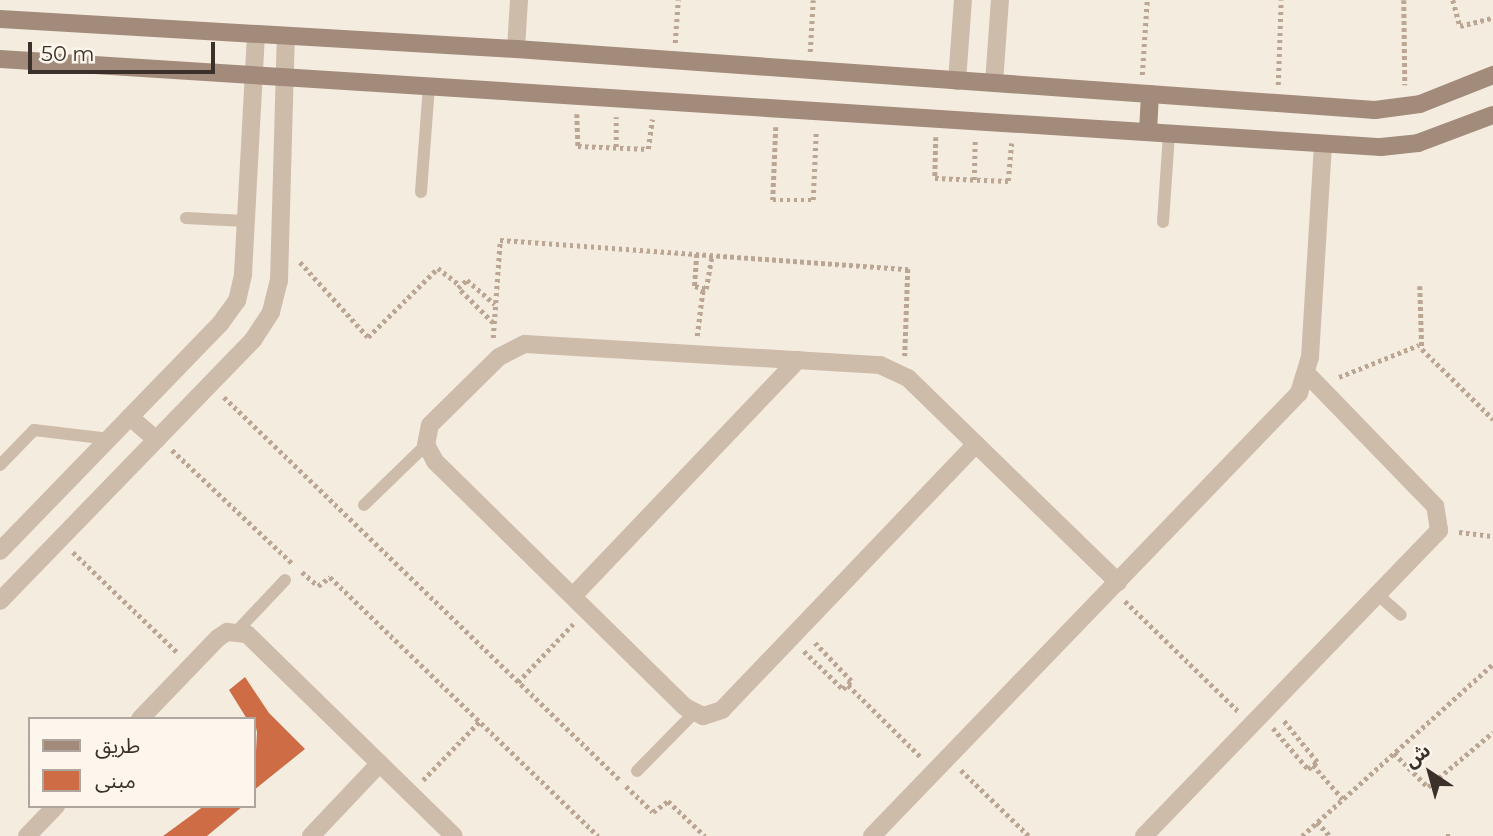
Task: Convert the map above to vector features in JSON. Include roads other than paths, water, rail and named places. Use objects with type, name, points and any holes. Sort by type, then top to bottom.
[{"type":"street","points":[[516,49],[519,0]]},
{"type":"street","points":[[957,81],[963,0]]},
{"type":"street","points":[[994,83],[1000,0]]},
{"type":"street","points":[[0,19],[516,49],[1375,110],[1405,107],[1493,75]]},
{"type":"street","points":[[0,551],[230,313],[242,288],[256,34]]},
{"type":"street","points":[[0,601],[253,340],[271,313],[279,281],[286,36]]},
{"type":"street","points":[[0,58],[1323,144],[1406,145],[1493,115]]},
{"type":"street","points":[[1145,94],[1148,132]]},
{"type":"street","points":[[872,836],[1313,380],[1323,144]]},
{"type":"street","points":[[976,444],[722,710],[703,716],[693,714],[435,461],[426,445],[430,425],[506,351],[525,344],[880,365],[904,374],[976,444],[1115,585]]},
{"type":"street","points":[[573,596],[798,360]]},
{"type":"street","points":[[1144,836],[1438,530],[1435,506],[1313,380]]},
{"type":"street","points":[[130,417],[157,439]]},
{"type":"street","points":[[142,717],[218,638],[237,631],[247,634],[454,836]]},
{"type":"street","points":[[311,836],[380,764]]},
{"type":"street","points":[[27,836],[54,808]]},
{"type":"lane","points":[[421,192],[429,85]]},
{"type":"lane","points":[[1163,222],[1169,134]]},
{"type":"lane","points":[[186,218],[245,221]]},
{"type":"lane","points":[[0,465],[34,430],[109,439]]},
{"type":"lane","points":[[364,505],[426,445]]},
{"type":"lane","points":[[237,631],[285,580]]},
{"type":"lane","points":[[1378,595],[1401,615]]},
{"type":"lane","points":[[637,771],[693,714]]}]
